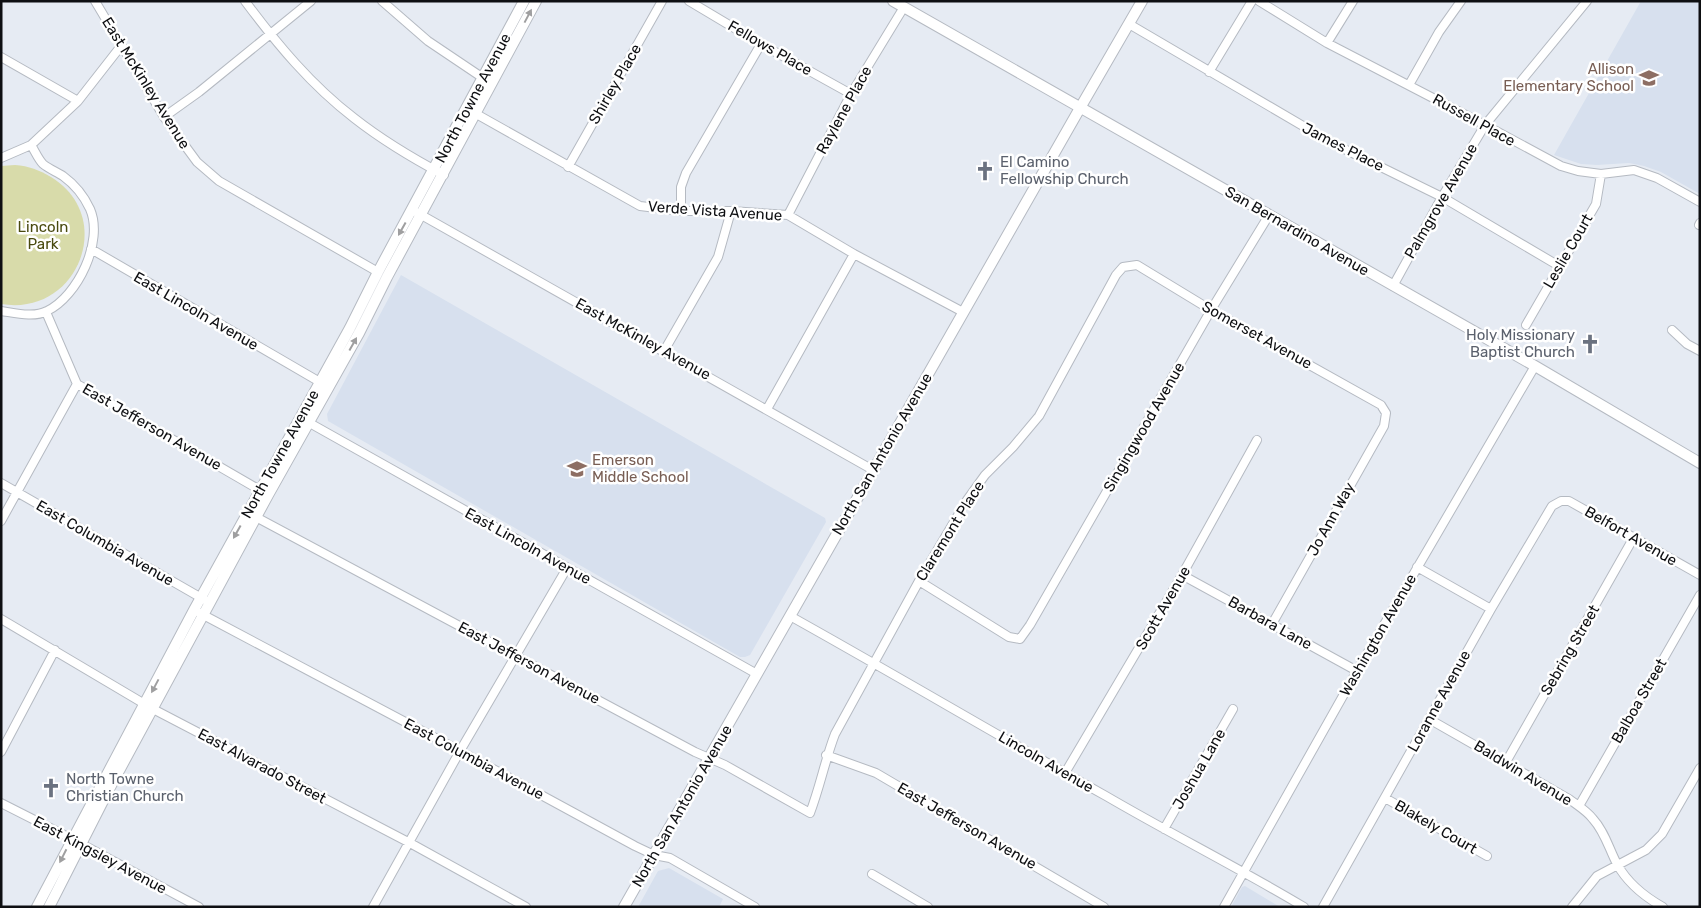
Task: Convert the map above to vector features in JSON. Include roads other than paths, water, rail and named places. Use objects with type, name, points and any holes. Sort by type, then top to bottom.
[{"type":"main road","name":"North Towne Avenue","points":[[488,81],[524,1]]},
{"type":"main road","name":"North Towne Avenue","points":[[324,384],[355,340],[417,212],[488,81],[536,1]]},
{"type":"main road","name":"San Bernardino Avenue","points":[[893,1],[1534,366],[1700,463]]},
{"type":"main road","name":"North San Antonio Avenue","points":[[624,907],[1142,1]]},
{"type":"main road","name":"North Towne Avenue","points":[[36,907],[77,841],[205,600],[324,384],[378,272],[417,212]]},
{"type":"main road","name":"North Towne Avenue","points":[[49,907],[77,841]]},
{"type":"street","name":"East McKinley Avenue","points":[[95,1],[164,117],[197,162],[220,181],[378,272]]},
{"type":"street","points":[[245,1],[270,34],[307,76],[353,117],[405,153],[439,172]]},
{"type":"street","points":[[164,117],[199,92],[311,1]]},
{"type":"street","points":[[382,1],[428,41],[488,81]]},
{"type":"street","name":"Shirley Place","points":[[568,167],[662,1]]},
{"type":"street","name":"Fellows Place","points":[[689,1],[761,44],[852,94]]},
{"type":"street","points":[[1209,72],[1252,1]]},
{"type":"street","name":"Russell Place","points":[[1259,1],[1327,43],[1561,166],[1578,171],[1601,174],[1634,170],[1658,178],[1700,202]]},
{"type":"street","points":[[1327,43],[1353,1]]},
{"type":"street","points":[[1409,85],[1439,32],[1460,1]]},
{"type":"street","name":"Palmgrove Avenue","points":[[1393,286],[1442,197],[1485,125],[1587,1]]},
{"type":"street","name":"Raylene Place","points":[[788,215],[852,94],[904,7]]},
{"type":"street","name":"James Place","points":[[1129,24],[1332,143],[1442,197],[1559,266]]},
{"type":"street","points":[[681,211],[681,187],[686,172],[761,44]]},
{"type":"street","points":[[1,158],[31,144],[78,101],[121,46]]},
{"type":"street","points":[[1,57],[78,101]]},
{"type":"street","name":"Verde Vista Avenue","points":[[471,112],[640,206],[681,211],[731,211],[788,215],[854,254],[963,312]]},
{"type":"street","points":[[1,311],[25,314],[46,312],[59,303],[77,281],[88,263],[91,250],[94,224],[91,210],[85,199],[64,177],[42,163],[31,144]]},
{"type":"street","name":"Leslie Court","points":[[1526,325],[1596,204],[1601,174]]},
{"type":"street","points":[[664,350],[718,257],[731,211]]},
{"type":"street","name":"East McKinley Avenue","points":[[417,212],[664,350],[873,470]]},
{"type":"street","name":"Singingwood Avenue","points":[[919,580],[1009,637],[1020,638],[1030,625],[1211,310],[1269,215]]},
{"type":"street","name":"East Lincoln Avenue","points":[[91,250],[324,384]]},
{"type":"street","points":[[767,410],[854,254]]},
{"type":"street","name":"Somerset Avenue","points":[[1123,267],[1137,265],[1211,310],[1381,405],[1386,413]]},
{"type":"street","name":"Claremont Place","points":[[810,813],[820,784],[826,755],[835,734],[919,580],[967,500],[985,475],[1013,448],[1039,416],[1116,275],[1123,267]]},
{"type":"street","name":"East Jefferson Avenue","points":[[46,312],[77,384],[264,492]]},
{"type":"street","points":[[1672,330],[1686,344],[1700,351]]},
{"type":"street","name":"Washington Avenue","points":[[1224,907],[1357,671],[1534,366]]},
{"type":"street","points":[[1,521],[77,384]]},
{"type":"street","name":"Jo Ann Way","points":[[1272,624],[1384,426],[1386,413]]},
{"type":"street","name":"East Lincoln Avenue","points":[[304,420],[757,674]]},
{"type":"street","name":"Scott Avenue","points":[[1065,774],[1182,575],[1257,440]]},
{"type":"street","name":"East Columbia Avenue","points":[[1,483],[205,600]]},
{"type":"street","name":"Belfort Avenue","points":[[1561,501],[1570,501],[1700,575]]},
{"type":"street","name":"Loranne Avenue","points":[[1323,907],[1491,609],[1552,506],[1561,501]]},
{"type":"street","name":"East Jefferson Avenue","points":[[252,515],[695,752],[725,765],[810,813]]},
{"type":"street","name":"Sebring Street","points":[[1506,762],[1634,537]]},
{"type":"street","points":[[1417,567],[1491,609]]},
{"type":"street","points":[[373,907],[460,751],[567,568]]},
{"type":"street","name":"Barbara Lane","points":[[1182,575],[1357,671]]},
{"type":"street","name":"Balboa Street","points":[[1579,806],[1700,595]]},
{"type":"street","name":"East Columbia Avenue","points":[[199,613],[654,855],[670,858],[755,907]]},
{"type":"street","name":"Lincoln Avenue","points":[[790,616],[875,663],[1065,774],[1164,830],[1244,871],[1304,907]]},
{"type":"street","name":"East Alvarado Street","points":[[1,619],[149,706],[410,843],[526,907]]},
{"type":"street","points":[[1,752],[55,650]]},
{"type":"street","name":"Joshua Lane","points":[[1164,830],[1233,709]]},
{"type":"street","name":"Baldwin Avenue","points":[[1429,719],[1579,806],[1593,819],[1605,837],[1618,865],[1635,886],[1663,907]]},
{"type":"street","name":"East Jefferson Avenue","points":[[826,755],[876,773],[1104,907]]},
{"type":"street","points":[[1572,907],[1597,876],[1646,850],[1662,834],[1700,768]]},
{"type":"street","name":"Blakely Court","points":[[1385,798],[1487,856]]},
{"type":"street","name":"East Kingsley Avenue","points":[[1,803],[77,841],[199,907]]},
{"type":"street","points":[[872,874],[928,907]]},
{"type":"place","name":"Allison Elementary School","points":[[1649,78]]},
{"type":"place","name":"El Camino Fellowship Church","points":[[985,171]]},
{"type":"place","name":"Holy Missionary Baptist Church","points":[[1590,344]]},
{"type":"place","name":"Emerson Middle School","points":[[577,469]]},
{"type":"place","name":"North Towne Christian Church","points":[[51,788]]},
{"type":"park label","name":"Lincoln Park","points":[[43,236]]}]
